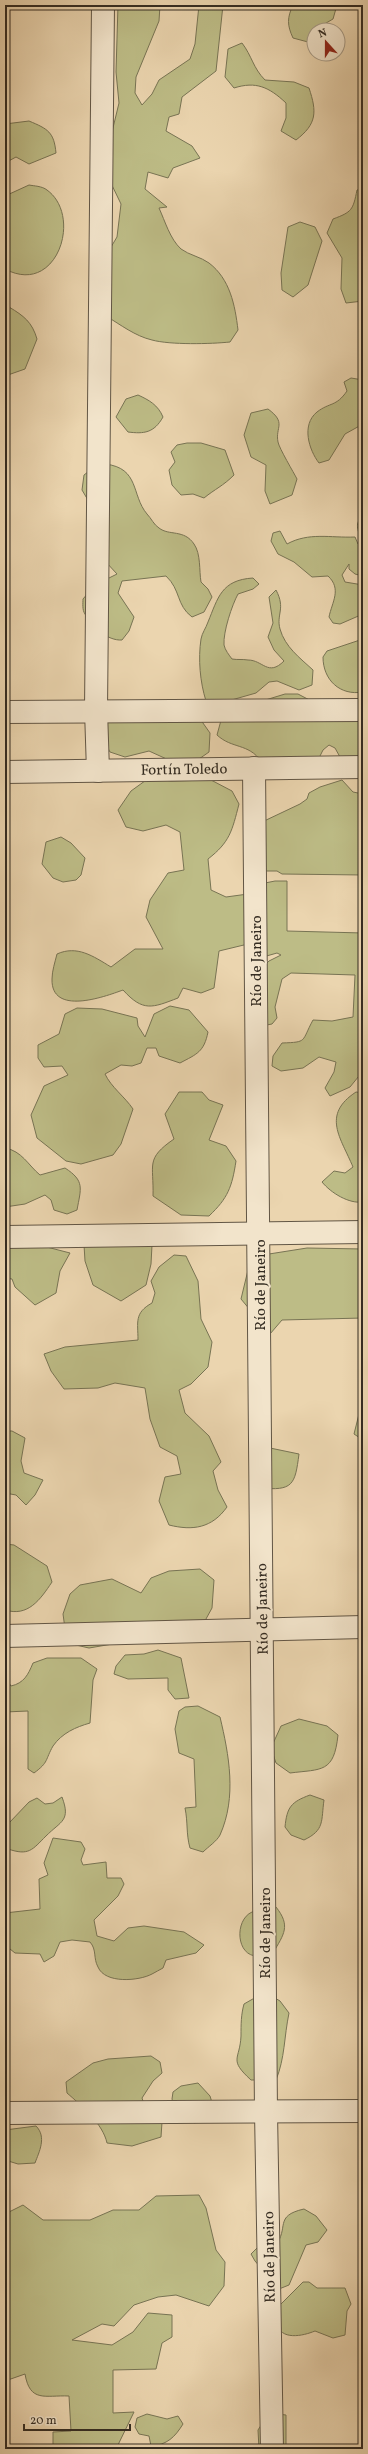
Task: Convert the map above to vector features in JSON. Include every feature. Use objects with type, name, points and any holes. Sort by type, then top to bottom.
[{"type":"street","points":[[98,771],[96,710],[103,5]]},
{"type":"street","points":[[5,712],[96,710],[363,710]]},
{"type":"street","name":"Fortín Toledo","points":[[5,772],[363,767]]},
{"type":"street","name":"Río de Janeiro","points":[[254,768],[260,1234],[266,2112],[272,2449]]},
{"type":"street","points":[[5,1236],[363,1232]]},
{"type":"street","points":[[5,1636],[363,1627]]},
{"type":"street","points":[[5,2113],[363,2111]]},
{"type":"shaded area","points":[[118,5],[160,5],[159,21],[136,77],[135,93],[142,105],[152,94],[159,80],[190,59],[195,44],[199,5],[223,5],[216,71],[182,97],[179,114],[169,117],[166,131],[192,146],[200,158],[173,168],[168,178],[148,172],[145,189],[167,207],[159,208],[177,245],[184,251],[209,263],[216,269],[227,285],[233,302],[238,330],[230,342],[202,344],[160,342],[134,333],[106,316],[108,252],[117,237],[121,204],[108,177],[112,132],[119,103],[116,72]]},
{"type":"shaded area","points":[[293,5],[337,5],[333,19],[328,22],[306,22],[306,41],[293,38],[288,22]]},
{"type":"shaded area","points":[[242,43],[265,80],[294,82],[309,88],[312,96],[314,111],[313,117],[308,128],[296,140],[281,131],[286,118],[286,103],[280,97],[268,89],[256,85],[234,88],[225,77],[228,49]]},
{"type":"shaded area","points":[[29,121],[41,126],[49,132],[54,140],[56,153],[29,164],[16,157],[5,163],[5,124]]},
{"type":"shaded area","points":[[29,185],[47,190],[58,202],[63,217],[63,234],[59,250],[51,263],[39,272],[23,275],[5,269],[5,196]]},
{"type":"shaded area","points":[[363,189],[363,301],[346,303],[341,289],[342,258],[327,233],[333,219],[351,209],[357,190]]},
{"type":"shaded area","points":[[300,222],[315,227],[322,241],[308,285],[293,297],[282,290],[281,273],[288,227]]},
{"type":"shaded area","points":[[9,307],[27,320],[33,328],[37,339],[25,369],[5,376],[5,308]]},
{"type":"shaded area","points":[[351,378],[363,380],[363,424],[345,434],[329,460],[319,463],[315,458],[308,438],[309,424],[312,417],[317,412],[340,400],[347,391],[344,382]]},
{"type":"shaded area","points":[[138,395],[153,403],[159,409],[163,417],[156,426],[148,431],[139,433],[128,432],[116,417],[126,399]]},
{"type":"shaded area","points":[[268,409],[274,414],[279,422],[277,437],[278,442],[297,479],[292,495],[270,504],[265,491],[266,465],[251,457],[244,435],[251,413]]},
{"type":"shaded area","points":[[201,443],[225,450],[234,475],[204,498],[193,494],[181,495],[172,485],[169,470],[175,462],[171,452],[177,445]]},
{"type":"shaded area","points":[[105,464],[124,471],[129,477],[133,483],[142,507],[157,527],[167,532],[186,536],[194,544],[199,557],[201,582],[208,589],[212,597],[204,612],[192,617],[183,608],[171,581],[166,576],[122,581],[118,593],[134,617],[129,631],[122,640],[117,640],[106,636],[91,624],[83,611],[83,599],[95,585],[117,574],[105,561],[98,517],[82,490],[84,475],[93,468]]},
{"type":"shaded area","points":[[363,516],[363,576],[355,574],[349,569],[349,564],[342,575],[345,582],[363,585],[363,614],[340,624],[333,623],[329,617],[335,596],[332,581],[328,576],[312,577],[294,562],[278,554],[271,541],[273,533],[280,531],[287,544],[303,538],[320,536],[355,537],[358,544],[361,539],[358,530],[358,521]]},
{"type":"shaded area","points":[[253,578],[259,584],[253,589],[238,594],[233,605],[225,633],[224,645],[226,651],[232,659],[258,662],[270,668],[278,666],[284,661],[274,650],[268,637],[273,623],[269,597],[276,590],[281,607],[279,624],[282,635],[289,647],[313,670],[312,685],[299,690],[277,681],[269,682],[256,693],[228,701],[206,701],[200,670],[200,647],[202,635],[218,598],[227,586],[242,579]]},
{"type":"shaded area","points":[[363,639],[363,692],[355,693],[340,689],[334,685],[326,673],[323,657],[327,651]]},
{"type":"shaded area","points":[[285,694],[298,694],[319,705],[349,704],[363,696],[363,761],[340,757],[335,748],[329,745],[323,750],[317,762],[261,761],[251,751],[228,742],[217,735],[223,713]]},
{"type":"shaded area","points":[[198,716],[210,733],[209,752],[199,759],[171,761],[149,751],[125,757],[110,752],[104,741],[104,719]]},
{"type":"shaded area","points":[[149,778],[171,781],[211,780],[232,791],[239,804],[232,829],[226,841],[208,859],[211,890],[226,897],[248,894],[248,944],[219,951],[214,988],[201,993],[183,988],[178,998],[154,1006],[142,1005],[136,1002],[123,990],[92,999],[69,1001],[60,997],[54,990],[52,979],[57,954],[78,951],[98,959],[111,967],[135,949],[163,949],[146,917],[150,900],[168,873],[184,870],[180,832],[166,825],[143,831],[126,827],[118,810],[131,791]]},
{"type":"shaded area","points":[[342,780],[353,792],[363,794],[363,875],[282,874],[277,871],[263,871],[262,822],[300,804],[307,799],[309,793],[320,787]]},
{"type":"shaded area","points":[[61,837],[71,843],[85,858],[81,875],[76,880],[63,882],[53,878],[42,864],[46,842]]},
{"type":"shaded area","points":[[287,881],[287,931],[363,933],[363,1071],[350,1087],[330,1096],[325,1088],[334,1072],[336,1062],[319,1057],[303,1068],[281,1071],[272,1066],[273,1056],[282,1043],[296,1042],[303,1039],[313,1020],[332,1021],[353,1017],[355,975],[291,973],[282,979],[275,1007],[277,1018],[272,1024],[256,1027],[264,966],[269,961],[281,955],[277,953],[263,957],[265,883]]},
{"type":"shaded area","points":[[170,1006],[189,1010],[208,1032],[206,1039],[199,1052],[180,1063],[159,1056],[156,1048],[147,1048],[141,1063],[132,1066],[121,1065],[105,1074],[133,1109],[121,1144],[113,1155],[81,1164],[66,1161],[37,1138],[31,1115],[44,1086],[68,1075],[62,1066],[44,1067],[38,1058],[38,1045],[59,1034],[65,1014],[77,1008],[102,1009],[137,1018],[138,1026],[145,1037],[154,1014]]},
{"type":"shaded area","points":[[179,1092],[202,1092],[209,1100],[223,1105],[209,1140],[226,1146],[236,1161],[233,1178],[228,1192],[225,1198],[209,1216],[181,1215],[153,1196],[152,1169],[155,1157],[174,1139],[165,1114]]},
{"type":"shaded area","points":[[356,1092],[363,1093],[363,1202],[352,1201],[341,1197],[330,1190],[322,1182],[334,1171],[345,1173],[353,1167],[339,1137],[337,1118],[339,1109],[345,1101]]},
{"type":"shaded area","points":[[5,1148],[20,1155],[40,1175],[65,1168],[76,1177],[80,1186],[80,1196],[77,1210],[67,1214],[54,1210],[51,1200],[45,1195],[25,1204],[5,1207]]},
{"type":"shaded area","points":[[5,1245],[39,1245],[70,1253],[60,1271],[56,1293],[35,1305],[15,1287],[12,1279],[5,1278]]},
{"type":"shaded area","points":[[84,1245],[152,1245],[151,1264],[146,1285],[121,1301],[93,1285],[85,1261]]},
{"type":"shaded area","points":[[307,1248],[363,1249],[363,1318],[282,1320],[270,1334],[241,1299],[248,1270],[269,1254]]},
{"type":"shaded area","points":[[174,1255],[186,1256],[198,1281],[201,1319],[212,1342],[208,1367],[191,1384],[179,1390],[185,1413],[209,1436],[221,1462],[213,1471],[218,1490],[227,1507],[215,1520],[208,1524],[186,1528],[169,1525],[159,1501],[165,1477],[181,1474],[177,1456],[160,1447],[150,1419],[145,1388],[115,1383],[98,1388],[64,1389],[51,1371],[44,1354],[65,1347],[138,1340],[138,1318],[142,1310],[152,1303],[155,1293],[151,1281],[159,1267]]},
{"type":"shaded area","points":[[363,1407],[363,1440],[354,1434],[360,1410]]},
{"type":"shaded area","points":[[5,1431],[12,1431],[25,1438],[21,1461],[24,1473],[43,1480],[35,1495],[26,1505],[16,1495],[5,1493]]},
{"type":"shaded area","points":[[270,1448],[299,1454],[294,1479],[286,1487],[271,1489],[260,1488]]},
{"type":"shaded area","points":[[5,1544],[14,1545],[47,1566],[52,1582],[38,1601],[27,1609],[20,1611],[13,1612],[5,1610]]},
{"type":"shaded area","points":[[200,1569],[214,1580],[212,1608],[195,1639],[130,1641],[89,1648],[67,1643],[63,1614],[70,1594],[80,1585],[112,1579],[141,1593],[151,1578],[169,1571]]},
{"type":"shaded area","points":[[158,1650],[181,1658],[189,1698],[175,1699],[168,1690],[168,1678],[128,1679],[114,1674],[116,1666],[125,1655],[144,1654]]},
{"type":"shaded area","points":[[47,1658],[81,1658],[97,1669],[93,1680],[90,1723],[80,1726],[61,1737],[53,1746],[44,1763],[34,1773],[28,1769],[28,1711],[5,1712],[5,1677],[11,1686],[15,1685],[25,1678],[33,1663]]},
{"type":"shaded area","points":[[198,1706],[220,1717],[230,1776],[230,1791],[225,1821],[219,1837],[203,1852],[190,1848],[185,1808],[196,1807],[194,1759],[179,1753],[175,1729],[179,1711],[185,1707]]},
{"type":"shaded area","points":[[299,1719],[327,1726],[338,1735],[336,1747],[329,1763],[324,1767],[310,1771],[290,1773],[276,1763],[271,1748],[281,1726]]},
{"type":"shaded area","points":[[310,1795],[324,1800],[322,1819],[316,1832],[304,1840],[291,1835],[285,1827],[287,1815],[291,1806],[298,1800]]},
{"type":"shaded area","points":[[62,1797],[65,1805],[65,1816],[60,1823],[30,1850],[21,1852],[8,1849],[5,1852],[5,1821],[9,1823],[29,1802],[37,1798],[45,1804],[53,1803]]},
{"type":"shaded area","points":[[53,1838],[81,1842],[85,1849],[81,1860],[83,1865],[106,1862],[107,1878],[121,1878],[124,1884],[118,1896],[94,1920],[97,1936],[114,1941],[128,1928],[144,1926],[184,1932],[204,1945],[196,1953],[166,1960],[163,1968],[152,1974],[139,1978],[123,1980],[115,1979],[102,1972],[98,1967],[94,1948],[90,1942],[72,1940],[60,1942],[54,1956],[44,1962],[40,1954],[15,1953],[5,1945],[5,1913],[40,1909],[39,1879],[48,1875],[44,1863]]},
{"type":"shaded area","points":[[276,1907],[281,1914],[285,1925],[283,1935],[273,1953],[260,1956],[251,1955],[245,1951],[242,1945],[240,1930],[242,1922],[246,1916],[252,1912]]},
{"type":"shaded area","points":[[265,1992],[280,2001],[289,2013],[283,2055],[276,2080],[251,2080],[237,2063],[241,2036],[242,2012],[244,2004]]},
{"type":"shaded area","points":[[151,2056],[160,2062],[162,2073],[153,2081],[142,2098],[145,2107],[162,2122],[161,2137],[132,2146],[107,2143],[105,2136],[97,2122],[67,2093],[66,2082],[93,2063],[108,2059]]},
{"type":"shaded area","points":[[198,2083],[210,2096],[214,2109],[195,2123],[177,2117],[172,2099],[173,2092],[181,2086]]},
{"type":"shaded area","points":[[36,2126],[42,2140],[35,2163],[18,2164],[5,2160],[5,2130]]},
{"type":"shaded area","points":[[199,2195],[206,2208],[216,2250],[225,2262],[224,2286],[209,2306],[176,2295],[158,2297],[134,2305],[114,2326],[102,2324],[72,2340],[112,2345],[133,2332],[148,2313],[172,2315],[172,2337],[162,2343],[156,2369],[113,2370],[113,2413],[134,2412],[116,2449],[53,2449],[53,2432],[71,2431],[69,2396],[40,2396],[31,2390],[27,2383],[25,2374],[5,2381],[5,2214],[23,2205],[43,2220],[90,2220],[113,2210],[139,2210],[156,2196]]},
{"type":"shaded area","points":[[304,2209],[316,2216],[327,2230],[318,2242],[306,2245],[289,2285],[279,2289],[255,2261],[251,2254],[261,2244],[275,2246],[282,2234],[285,2219],[288,2215]]},
{"type":"shaded area","points":[[303,2282],[309,2282],[317,2288],[345,2288],[351,2304],[347,2311],[345,2335],[333,2338],[315,2331],[293,2336],[283,2333],[279,2329],[277,2323],[278,2307]]},
{"type":"shaded area","points":[[269,2413],[286,2415],[286,2449],[259,2449],[258,2430]]},
{"type":"shaded area","points":[[147,2414],[167,2419],[178,2416],[183,2424],[170,2440],[162,2444],[151,2446],[149,2436],[139,2434],[135,2427],[137,2418]]}]
